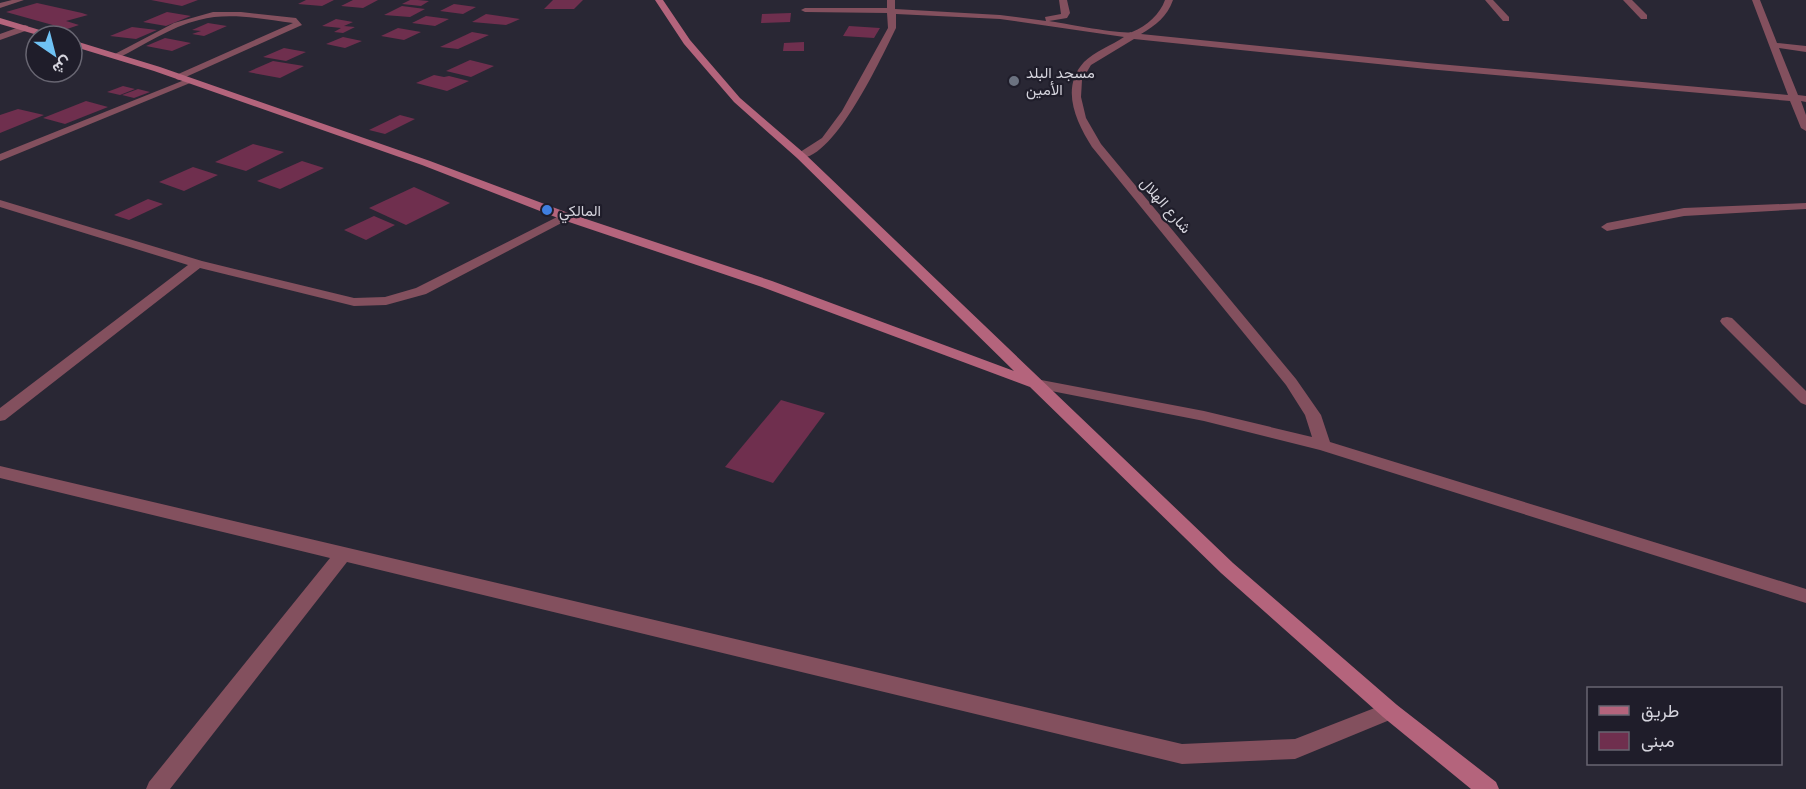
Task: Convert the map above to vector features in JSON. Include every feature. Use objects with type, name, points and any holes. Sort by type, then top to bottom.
[{"type":"street","points":[[0,6],[20,0]]},
{"type":"street","points":[[659,0],[687,42],[737,100],[801,156],[1227,568],[1390,711],[1488,789]]},
{"type":"street","points":[[801,156],[826,140],[847,111],[892,28],[891,0]]},
{"type":"street","points":[[1041,22],[1064,15],[1066,13],[1063,0]]},
{"type":"street","name":"شارع الهلال","points":[[1169,0],[1166,9],[1156,21],[1088,63],[1077,80],[1076,97],[1081,118],[1096,145],[1291,382],[1313,415],[1323,444]]},
{"type":"street","points":[[1489,0],[1506,19]]},
{"type":"street","points":[[1628,0],[1644,16]]},
{"type":"street","points":[[1756,0],[1792,98],[1806,128]]},
{"type":"street","points":[[805,10],[890,11],[1000,17],[1134,36],[1427,66],[1806,99]]},
{"type":"street","points":[[0,158],[184,79],[298,25],[296,21],[252,16],[213,15],[185,21],[116,56]]},
{"type":"street","points":[[0,21],[24,28]]},
{"type":"street","points":[[0,37],[24,28]]},
{"type":"street","points":[[1774,45],[1806,49]]},
{"type":"street","points":[[84,47],[426,163],[567,217],[766,284],[1036,384],[1204,416],[1323,444],[1806,596]]},
{"type":"street","points":[[0,203],[198,264],[354,302],[386,301],[421,291],[567,217]]},
{"type":"street","points":[[1607,227],[1684,212],[1806,206]]},
{"type":"street","points":[[0,416],[198,264]]},
{"type":"street","points":[[1727,321],[1806,400]]},
{"type":"street","points":[[0,472],[1182,754],[1295,749],[1390,711]]},
{"type":"street","points":[[157,789],[343,554]]},
{"type":"building","points":[[151,0],[198,0],[182,6]]},
{"type":"building","points":[[306,0],[334,0],[322,6],[298,4]]},
{"type":"building","points":[[353,0],[378,0],[363,8],[341,6]]},
{"type":"building","points":[[410,0],[429,1],[421,6],[402,4]]},
{"type":"building","points":[[553,0],[583,0],[574,9],[544,9]]},
{"type":"building","points":[[37,3],[88,15],[66,21],[76,24],[49,24],[6,12]]},
{"type":"building","points":[[454,4],[476,7],[463,14],[440,11]]},
{"type":"building","points":[[402,6],[425,9],[410,17],[384,15]]},
{"type":"building","points":[[167,12],[191,16],[166,26],[143,22]]},
{"type":"building","points":[[791,13],[790,22],[761,23],[762,14]]},
{"type":"building","points":[[486,14],[520,19],[506,25],[472,22]]},
{"type":"building","points":[[426,16],[449,19],[435,26],[412,23]]},
{"type":"building","points":[[336,19],[353,22],[344,26],[355,27],[343,33],[334,32],[341,28],[322,26]]},
{"type":"building","points":[[208,23],[227,26],[204,36],[192,34],[201,31],[192,30]]},
{"type":"building","points":[[849,26],[880,28],[874,38],[843,36]]},
{"type":"building","points":[[132,27],[157,30],[136,39],[110,36]]},
{"type":"building","points":[[398,28],[421,32],[404,40],[381,36]]},
{"type":"building","points":[[472,32],[489,35],[458,49],[440,47]]},
{"type":"building","points":[[343,37],[362,41],[345,48],[326,44]]},
{"type":"building","points":[[165,38],[191,43],[172,51],[146,46]]},
{"type":"building","points":[[804,42],[804,51],[783,51],[784,43]]},
{"type":"building","points":[[284,48],[306,52],[286,61],[263,57]]},
{"type":"building","points":[[470,60],[494,66],[471,77],[446,71]]},
{"type":"building","points":[[273,61],[304,66],[280,78],[248,72]]},
{"type":"building","points":[[434,75],[469,81],[447,91],[416,83]]},
{"type":"building","points":[[123,86],[135,89],[120,95],[107,92]]},
{"type":"building","points":[[138,89],[150,92],[134,98],[122,95]]},
{"type":"building","points":[[86,101],[108,107],[65,124],[43,118]]},
{"type":"building","points":[[18,109],[44,115],[0,133],[0,115]]},
{"type":"building","points":[[400,115],[415,119],[385,134],[369,130]]},
{"type":"building","points":[[253,144],[284,152],[246,171],[215,162]]},
{"type":"building","points":[[302,161],[324,168],[280,189],[257,181]]},
{"type":"building","points":[[193,167],[218,175],[184,191],[159,182]]},
{"type":"building","points":[[414,187],[450,203],[406,225],[369,208]]},
{"type":"building","points":[[148,199],[163,204],[129,220],[114,215]]},
{"type":"building","points":[[374,216],[395,225],[366,240],[344,230]]},
{"type":"building","points":[[781,400],[825,413],[773,483],[725,467]]},
{"type":"place","name":"مسجد البلد الأمين","points":[[1014,81]]},
{"type":"place","name":"المالكي","points":[[547,210]]}]
